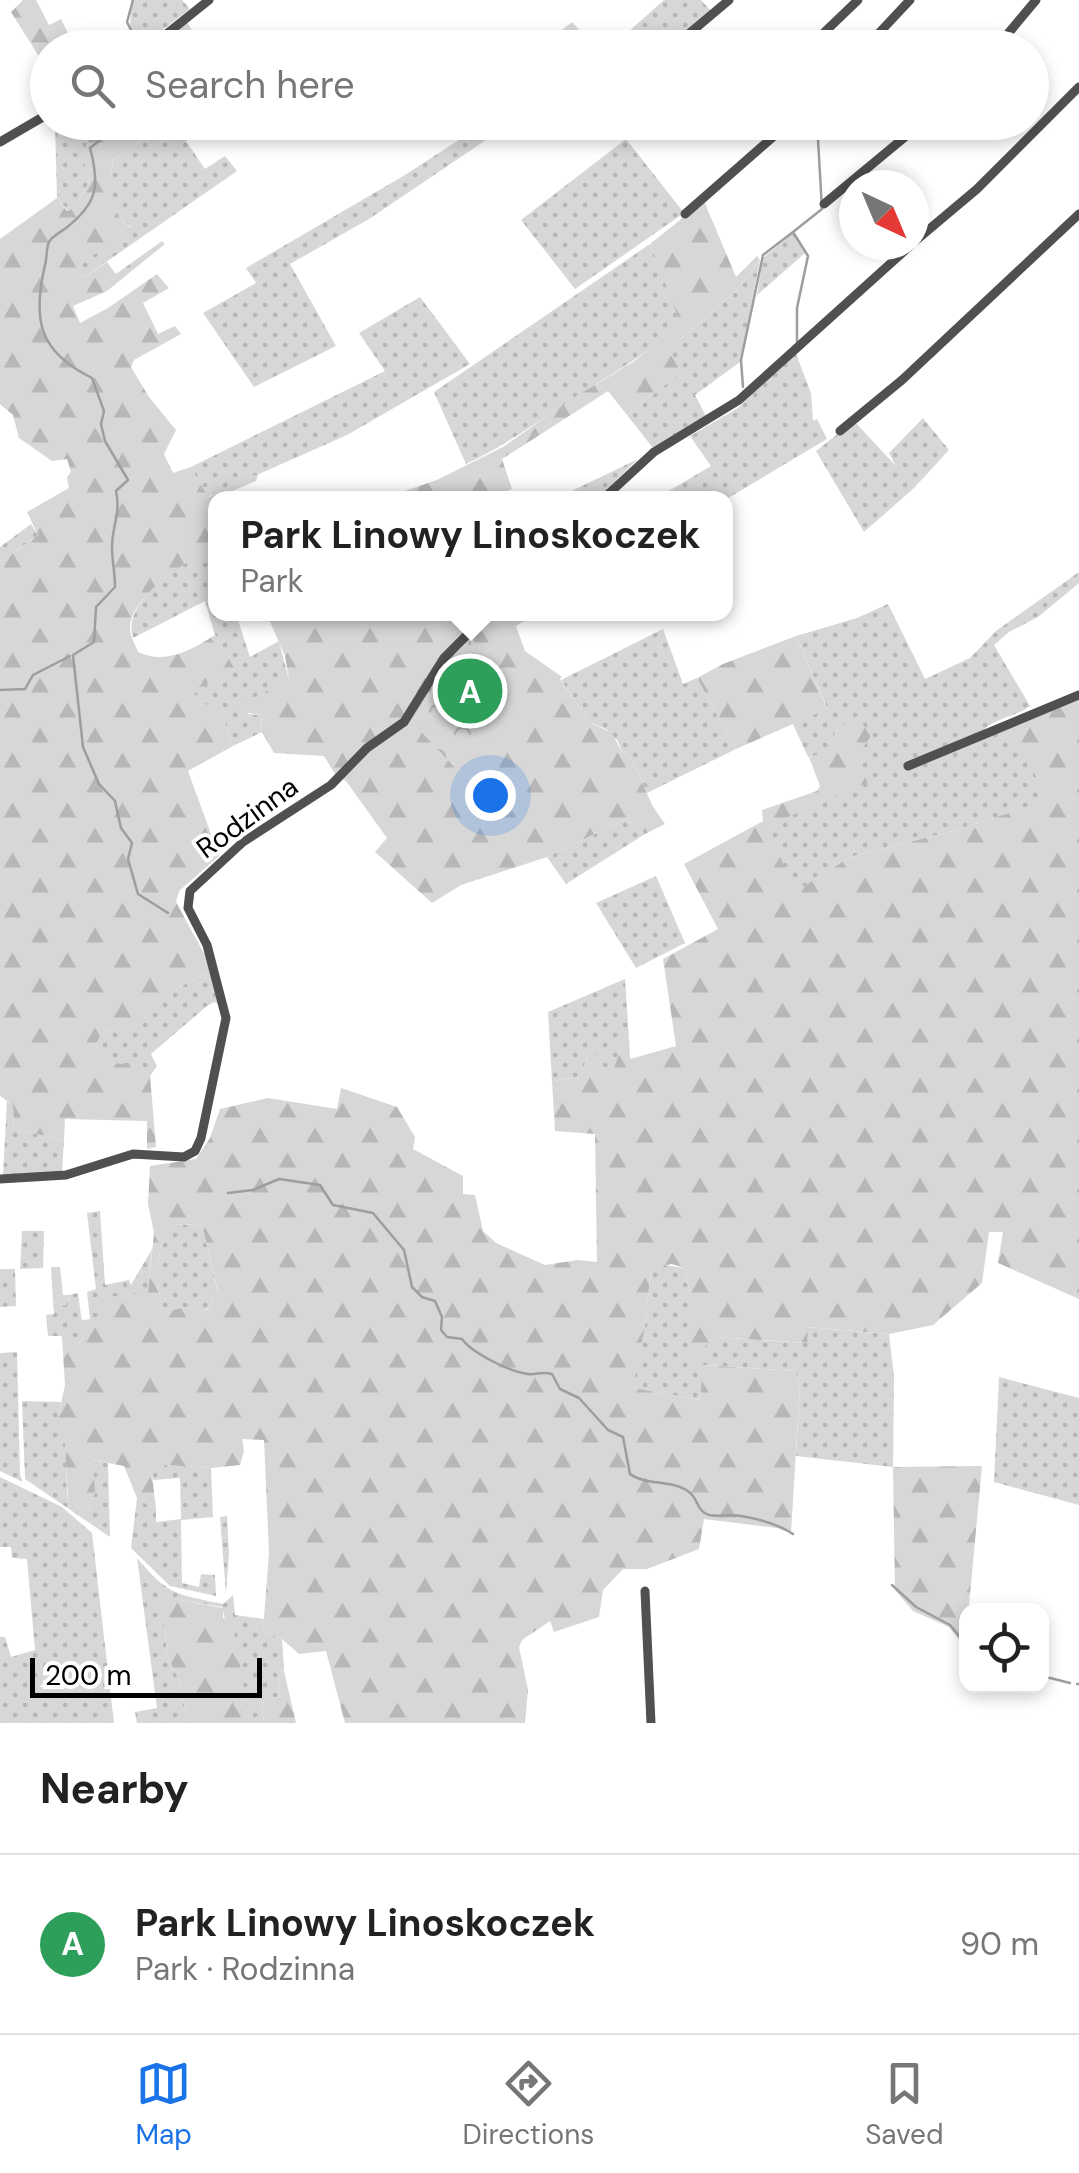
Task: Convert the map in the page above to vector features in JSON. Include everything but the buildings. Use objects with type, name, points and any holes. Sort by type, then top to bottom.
[{"type":"street","points":[[171,30],[209,0]]},
{"type":"street","points":[[693,30],[729,0]]},
{"type":"street","points":[[827,30],[858,0]]},
{"type":"street","points":[[882,30],[910,0]]},
{"type":"street","points":[[1011,30],[1036,0]]},
{"type":"street","points":[[1049,117],[1079,87]]},
{"type":"street","points":[[0,142],[30,124]]},
{"type":"street","points":[[685,214],[769,140]]},
{"type":"street","points":[[824,204],[901,140]]},
{"type":"street","points":[[929,230],[1026,140]]},
{"type":"street","points":[[840,431],[902,380],[1079,214]]},
{"type":"street","points":[[612,491],[654,452],[739,400],[894,260]]},
{"type":"street","name":"Rodzinna","points":[[0,1179],[66,1175],[133,1154],[184,1156],[194,1151],[201,1138],[226,1018],[207,945],[188,908],[190,891],[243,842],[330,784],[367,748],[404,722],[444,658],[481,621]]},
{"type":"street","points":[[908,766],[1079,694]]},
{"type":"street","points":[[645,1591],[651,1723]]},
{"type":"green space","points":[[23,0],[36,0],[49,25],[61,19],[66,30],[30,30],[30,42],[11,12]]},
{"type":"green space","points":[[131,0],[182,0],[190,9],[162,30],[130,30]]},
{"type":"green space","points":[[664,0],[701,0],[712,12],[690,30],[630,30]]},
{"type":"green space","points":[[572,22],[579,30],[562,30]]},
{"type":"green space","points":[[55,140],[89,140],[82,156],[90,181],[74,209],[68,211],[57,198]]},
{"type":"green space","points":[[89,140],[143,140],[113,160],[114,207],[133,229],[78,265],[83,278],[107,262],[116,274],[162,241],[165,244],[107,291],[73,306],[80,323],[157,274],[169,288],[143,303],[158,334],[175,326],[181,334],[134,360],[131,367],[176,430],[164,454],[173,473],[191,467],[208,497],[208,550],[150,591],[133,616],[132,638],[138,652],[158,657],[188,650],[215,635],[234,668],[192,692],[224,720],[233,746],[188,771],[219,856],[179,891],[176,902],[213,970],[181,986],[123,1036],[111,1030],[101,1033],[96,1046],[114,1063],[137,1059],[150,1076],[156,1147],[147,1149],[147,1121],[65,1119],[64,1140],[14,1129],[13,1105],[0,1096],[0,562],[38,535],[27,512],[69,488],[67,477],[71,472],[67,459],[52,461],[19,438],[13,415],[0,404],[0,239],[57,198],[67,211],[74,209],[90,181],[81,156]]},
{"type":"green space","points":[[143,140],[187,140],[205,169],[225,156],[237,171],[83,278],[77,265],[132,228],[114,206],[113,160]]},
{"type":"green space","points":[[459,140],[486,140],[369,219],[290,264],[336,346],[254,387],[203,313],[256,283],[246,268]]},
{"type":"green space","points":[[625,140],[684,213],[575,289],[521,220]]},
{"type":"green space","points":[[704,201],[736,277],[757,256],[760,260],[736,291],[668,350],[681,372],[627,415],[608,391],[502,459],[512,489],[508,491],[405,491],[437,480],[503,447],[633,362],[681,324],[650,244]]},
{"type":"green space","points":[[793,233],[805,253],[757,295],[763,258]]},
{"type":"green space","points":[[650,244],[682,324],[521,433],[466,464],[434,392]]},
{"type":"green space","points":[[760,260],[740,362],[695,395],[706,416],[653,448],[627,415],[681,372],[668,350],[736,291]]},
{"type":"green space","points":[[420,297],[470,364],[347,435],[221,491],[208,491],[207,497],[191,467],[385,371],[359,333]]},
{"type":"green space","points":[[795,351],[811,393],[813,421],[817,419],[827,439],[733,495],[733,491],[669,491],[711,466],[690,436],[738,408]]},
{"type":"green space","points":[[923,418],[949,450],[914,488],[864,532],[816,451],[854,421],[896,466],[889,453]]},
{"type":"green space","points":[[638,459],[605,491],[572,491]]},
{"type":"green space","points":[[259,473],[256,481],[232,491],[221,491]]},
{"type":"green space","points":[[31,524],[38,535],[0,562],[0,547]]},
{"type":"green space","points":[[208,550],[208,611],[205,601],[133,638],[132,623],[146,596],[188,561]]},
{"type":"green space","points":[[1079,572],[1079,583],[1038,617],[994,645],[1030,706],[984,729],[989,734],[1008,728],[1051,800],[953,831],[850,857],[794,893],[766,826],[868,781],[839,727],[823,754],[808,757],[793,724],[827,708],[796,636],[857,618],[888,604],[925,679],[970,658],[996,631]]},
{"type":"green space","points":[[211,621],[238,621],[250,657],[279,641],[289,680],[247,714],[261,715],[262,732],[233,746],[224,720],[191,692],[233,668]]},
{"type":"green space","points":[[270,621],[524,621],[516,626],[525,651],[562,677],[589,722],[612,733],[622,752],[633,761],[665,824],[645,834],[626,819],[547,857],[461,885],[432,903],[375,852],[387,838],[324,756],[274,753],[262,732],[261,715],[237,711],[237,706],[289,680],[285,656]]},
{"type":"green space","points":[[663,629],[683,684],[697,678],[736,749],[647,793],[633,761],[622,752],[618,741],[606,729],[589,722],[561,680]]},
{"type":"green space","points":[[796,636],[827,709],[736,749],[697,678]]},
{"type":"green space","points":[[472,639],[523,710],[457,770],[412,722],[450,659]]},
{"type":"green space","points":[[1079,698],[1079,1299],[998,1263],[1003,1232],[989,1232],[982,1283],[933,1325],[889,1334],[808,1327],[807,1343],[714,1337],[703,1349],[702,1360],[691,1359],[690,1293],[684,1268],[672,1264],[651,1268],[633,1388],[700,1400],[703,1365],[795,1371],[800,1386],[791,1533],[704,1519],[699,1549],[647,1569],[623,1569],[603,1590],[599,1617],[554,1632],[550,1621],[522,1640],[519,1647],[528,1690],[525,1723],[345,1723],[326,1651],[299,1654],[282,1639],[263,1631],[269,1553],[264,1440],[242,1439],[240,1465],[165,1465],[152,1475],[156,1510],[137,1498],[124,1466],[93,1460],[95,1492],[87,1511],[68,1501],[65,1444],[57,1422],[65,1385],[62,1337],[55,1327],[66,1329],[74,1348],[84,1338],[79,1321],[90,1319],[102,1328],[99,1298],[148,1292],[154,1233],[148,1204],[150,1166],[196,1159],[210,1138],[220,1109],[268,1098],[337,1109],[341,1088],[397,1107],[415,1137],[413,1149],[463,1176],[463,1194],[475,1195],[483,1231],[496,1243],[545,1265],[578,1260],[597,1262],[595,1134],[555,1131],[552,1081],[581,1077],[588,1053],[596,1053],[606,1074],[613,1071],[623,1042],[629,1039],[630,1059],[676,1046],[663,959],[718,929],[684,864],[763,821],[762,810],[817,791],[820,786],[809,757],[823,753],[839,727],[857,716],[871,736],[858,755],[869,782],[767,826],[795,892],[850,857],[953,831],[1050,800],[1008,728]],"holes":[[[171,1224],[200,1225],[218,1292],[214,1292],[212,1305],[205,1311],[184,1307],[163,1313],[158,1268],[165,1235]]]},
{"type":"green space","points":[[626,819],[645,834],[566,884],[547,857]]},
{"type":"green space","points":[[656,876],[685,943],[636,968],[596,903]]},
{"type":"green space","points":[[213,970],[219,1004],[207,1006],[151,1054],[157,1066],[150,1076],[114,1063],[96,1046],[101,1033],[111,1030],[123,1035],[181,986]]},
{"type":"green space","points":[[625,979],[629,1039],[623,1043],[613,1071],[606,1074],[599,1059],[588,1053],[581,1077],[552,1081],[548,1012]]},
{"type":"green space","points":[[7,1101],[13,1105],[14,1129],[64,1140],[62,1171],[3,1175]]},
{"type":"green space","points":[[100,1211],[105,1285],[129,1280],[131,1285],[152,1249],[148,1292],[130,1295],[102,1329],[90,1319],[87,1292],[96,1289],[87,1213]]},
{"type":"green space","points":[[171,1224],[200,1225],[204,1233],[218,1293],[214,1293],[212,1305],[204,1311],[184,1307],[163,1314],[158,1268]]},
{"type":"green space","points":[[22,1231],[44,1231],[43,1268],[20,1269]]},
{"type":"green space","points":[[658,1264],[684,1268],[690,1293],[692,1359],[714,1337],[806,1343],[807,1327],[889,1334],[894,1377],[893,1467],[796,1456],[800,1386],[795,1371],[704,1365],[700,1400],[632,1388],[645,1326],[651,1268]]},
{"type":"green space","points":[[51,1267],[60,1267],[63,1295],[69,1295],[68,1306],[53,1302]]},
{"type":"green space","points":[[0,1269],[15,1269],[16,1306],[0,1307]]},
{"type":"green space","points":[[78,1293],[84,1338],[73,1349],[62,1336],[48,1336],[46,1315],[54,1314],[53,1302],[68,1306],[69,1295]]},
{"type":"green space","points":[[17,1352],[23,1482],[0,1471],[0,1353]]},
{"type":"green space","points":[[999,1377],[1079,1398],[1079,1505],[994,1482]]},
{"type":"green space","points":[[22,1401],[61,1402],[68,1501],[87,1511],[95,1492],[92,1460],[108,1463],[110,1537],[25,1479]]},
{"type":"green space","points":[[165,1465],[211,1468],[213,1517],[181,1520],[182,1583],[199,1587],[201,1574],[215,1575],[216,1596],[170,1586],[131,1548],[137,1498],[156,1510],[156,1522],[181,1519],[180,1478],[153,1480],[152,1474]]},
{"type":"green space","points":[[982,1466],[969,1603],[959,1603],[959,1640],[949,1627],[913,1611],[895,1590],[893,1467]]},
{"type":"green space","points":[[0,1477],[62,1507],[92,1533],[114,1723],[0,1723],[0,1637],[5,1637],[11,1657],[35,1650],[27,1559],[12,1558],[11,1547],[0,1547]]},
{"type":"green space","points":[[227,1516],[229,1554],[226,1593],[220,1517]]},
{"type":"green space","points":[[137,1558],[157,1580],[184,1595],[223,1604],[233,1595],[235,1615],[264,1619],[263,1631],[282,1639],[284,1671],[279,1672],[278,1697],[261,1701],[264,1723],[250,1723],[222,1607],[174,1599],[165,1628],[167,1655],[179,1680],[188,1723],[137,1723],[135,1712],[157,1708]]},
{"type":"green space","points":[[160,1591],[174,1599],[223,1608],[223,1618],[232,1620],[250,1723],[188,1723],[179,1680],[167,1655],[165,1628],[157,1611]]},
{"type":"green space","points":[[284,1671],[296,1723],[264,1723],[261,1701],[278,1697],[279,1672]]},
{"type":"waterway","points":[[131,30],[127,22],[133,0]]},
{"type":"waterway","points":[[100,140],[90,148],[95,173],[90,201],[77,219],[49,242],[40,318],[50,345],[60,357],[92,378],[104,411],[101,424],[105,441],[128,480],[116,491],[112,547],[115,587],[96,607],[94,642],[73,655],[83,747],[99,784],[115,801],[121,828],[132,843],[128,859],[138,894],[168,913]]},
{"type":"waterway","points":[[797,343],[797,308],[808,256],[793,232],[822,209],[818,140]]},
{"type":"waterway","points":[[743,387],[741,360],[763,255],[793,232]]},
{"type":"waterway","points":[[0,690],[25,689],[33,675],[70,656]]},
{"type":"waterway","points":[[228,1193],[253,1190],[279,1179],[320,1185],[333,1205],[373,1213],[404,1250],[412,1287],[422,1297],[435,1301],[442,1317],[441,1330],[447,1337],[462,1339],[483,1356],[512,1370],[552,1374],[560,1389],[579,1398],[608,1430],[623,1437],[630,1474],[636,1478],[682,1488],[709,1515],[755,1519],[793,1534]]},
{"type":"waterway","points":[[892,1585],[916,1607],[950,1625],[959,1636]]},
{"type":"waterway","points":[[1049,1678],[1070,1683]]},
{"type":"place","name":"Park Linowy Linoskoczek","points":[[470,691]]}]
